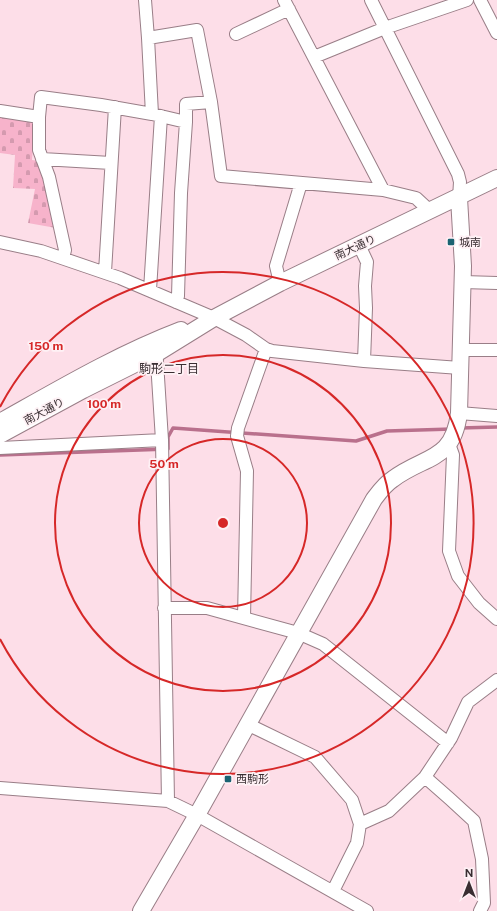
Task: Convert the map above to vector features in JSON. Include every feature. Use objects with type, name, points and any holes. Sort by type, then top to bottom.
[{"type":"street","points":[[145,0],[156,115],[150,290]]},
{"type":"street","points":[[371,0],[428,112],[458,174],[460,182],[459,198],[462,282],[460,368],[454,430],[449,551],[458,576],[479,603],[497,618]]},
{"type":"street","points":[[314,57],[385,28],[467,0]]},
{"type":"street","points":[[480,0],[497,33]]},
{"type":"street","points":[[236,34],[287,4],[383,190]]},
{"type":"street","points":[[148,38],[197,30],[211,102],[221,176],[383,190],[416,198],[430,211]]},
{"type":"street","points":[[63,258],[65,250],[49,177],[39,150],[39,117],[41,97],[115,107],[186,122]]},
{"type":"street","points":[[176,302],[178,296],[181,193],[186,104],[211,102]]},
{"type":"street","points":[[105,272],[115,107]]},
{"type":"street","points":[[0,111],[39,117]]},
{"type":"street","points":[[42,159],[111,163]]},
{"type":"street","name":"南大通り","points":[[0,422],[79,378],[156,346],[214,318],[280,283],[459,198],[497,178]]},
{"type":"street","points":[[280,283],[276,266],[301,183]]},
{"type":"street","points":[[0,242],[41,251],[63,258],[105,272],[150,290],[214,318],[240,332],[266,349],[364,361],[460,368]]},
{"type":"street","points":[[359,245],[367,262],[365,286],[366,308],[364,361]]},
{"type":"street","points":[[462,282],[497,283]]},
{"type":"street","points":[[156,346],[162,441],[168,801]]},
{"type":"street","name":"南大通り","points":[[0,435],[156,346]]},
{"type":"street","points":[[244,618],[247,471],[238,432],[266,349]]},
{"type":"street","points":[[460,350],[497,350]]},
{"type":"street","points":[[141,911],[197,815],[374,499],[383,486],[394,478],[436,455],[454,430],[497,416]]},
{"type":"street","points":[[0,448],[162,441]]},
{"type":"street","points":[[164,608],[207,608],[298,633],[323,644],[448,743]]},
{"type":"street","points":[[360,824],[389,811],[424,777],[448,743],[468,702],[497,680]]},
{"type":"street","points":[[247,724],[316,757],[352,800],[360,824],[357,843],[333,891]]},
{"type":"street","points":[[424,777],[474,821],[482,860],[484,903],[480,911]]},
{"type":"street","points":[[0,788],[168,801],[197,815],[367,911]]},
{"type":"green space","points":[[0,115],[35,119],[32,160],[39,161],[48,191],[56,228],[28,223],[35,189],[13,188],[15,155],[0,153]]},
{"type":"waterway","points":[[460,428],[497,427]]},
{"type":"waterway","points":[[0,455],[168,449],[168,437],[173,428],[356,441],[387,431],[452,429]]},
{"type":"place","name":"城南","points":[[451,242]]},
{"type":"place","name":"西駒形","points":[[228,779]]},
{"type":"district","name":"駒形二丁目","points":[[169,369]]}]
